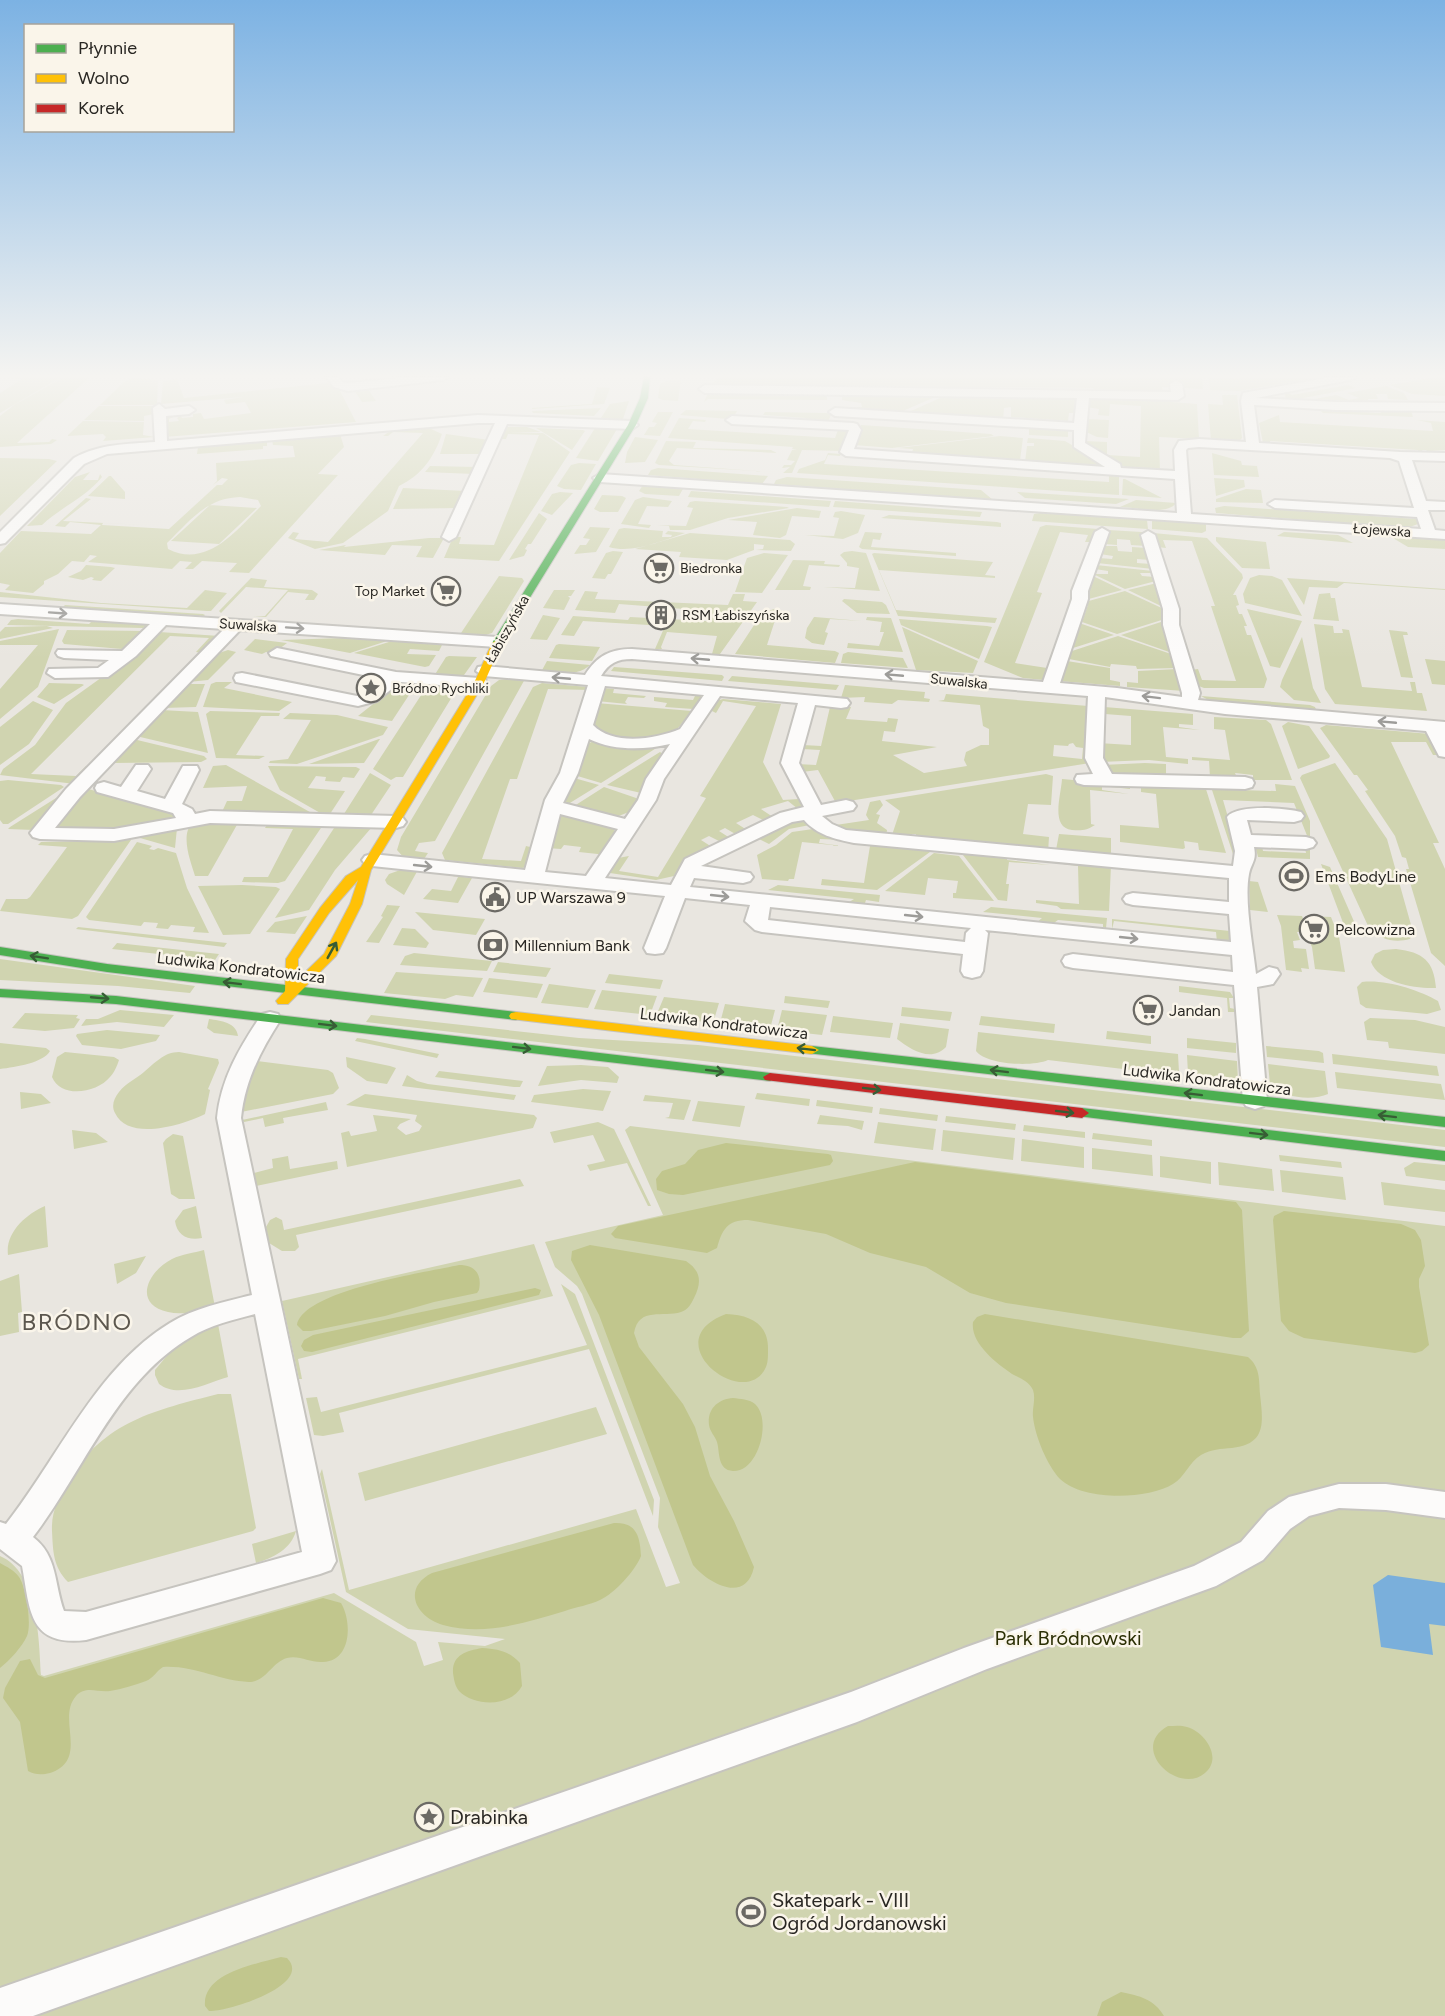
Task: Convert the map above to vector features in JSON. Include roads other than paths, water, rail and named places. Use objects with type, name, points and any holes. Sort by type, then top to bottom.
[{"type":"main road","name":"Łabiszyńska","points":[[270,1019],[291,990],[325,962],[357,900],[369,865],[482,677],[497,642],[604,471]]},
{"type":"main road","name":"Łabiszyńska","points":[[291,990],[292,959],[309,932],[350,879],[369,865]]},
{"type":"main road","name":"Ludwika Kondratowicza","points":[[0,951],[107,968],[291,990],[1445,1122]]},
{"type":"main road","points":[[0,993],[108,999],[1445,1156]]},
{"type":"street","points":[[0,540],[69,471]]},
{"type":"street","points":[[449,537],[479,471]]},
{"type":"street","points":[[1132,471],[1182,476]]},
{"type":"street","points":[[1182,471],[1184,517]]},
{"type":"street","points":[[1409,471],[1429,533]]},
{"type":"street","name":"Łojewska","points":[[600,478],[1445,535]]},
{"type":"street","points":[[1275,504],[1421,509],[1445,506]]},
{"type":"street","points":[[1050,687],[1080,599],[1080,591],[1102,532]]},
{"type":"street","points":[[1148,535],[1171,609],[1171,625],[1191,693],[1190,704]]},
{"type":"street","name":"Suwalska","points":[[3,617],[163,619],[497,642]]},
{"type":"street","points":[[55,673],[100,674],[126,656],[163,619]]},
{"type":"street","points":[[237,624],[73,794],[40,833],[114,835],[186,820],[217,817],[396,822]]},
{"type":"street","points":[[64,653],[126,656]]},
{"type":"street","points":[[277,653],[396,677],[482,677],[715,691],[841,703]]},
{"type":"street","name":"Suwalska","points":[[594,684],[602,661],[612,655],[625,653],[1097,691],[1225,709],[1439,726]]},
{"type":"street","points":[[242,678],[358,701],[369,698],[396,677]]},
{"type":"street","points":[[535,867],[555,796],[569,773],[594,684]]},
{"type":"street","points":[[592,883],[647,800],[655,779],[715,691]]},
{"type":"street","points":[[1097,691],[1094,760],[1107,780]]},
{"type":"street","points":[[808,699],[790,761],[815,822],[826,830],[862,838],[1239,873]]},
{"type":"street","points":[[584,726],[597,735],[634,743],[664,742],[686,733]]},
{"type":"street","points":[[1439,726],[1445,752]]},
{"type":"street","points":[[126,794],[142,769]]},
{"type":"street","points":[[171,806],[190,770]]},
{"type":"street","points":[[1084,779],[1245,783]]},
{"type":"street","points":[[104,788],[182,810],[186,820]]},
{"type":"street","points":[[552,806],[630,825]]},
{"type":"street","points":[[656,948],[677,892],[687,871],[696,861],[784,818],[846,806]]},
{"type":"street","points":[[1255,1101],[1239,909],[1239,873],[1245,860],[1244,842],[1237,818],[1239,815],[1294,816]]},
{"type":"street","points":[[1244,842],[1306,843]]},
{"type":"street","points":[[369,865],[535,867],[592,883],[1242,950]]},
{"type":"street","points":[[687,871],[743,877]]},
{"type":"street","points":[[1133,899],[1239,909]]},
{"type":"street","points":[[762,900],[755,921],[762,926],[975,949]]},
{"type":"street","points":[[972,971],[978,923]]},
{"type":"street","points":[[1097,964],[1098,935]]},
{"type":"street","points":[[1073,961],[1245,979],[1263,980],[1269,974]]},
{"type":"street","points":[[267,1301],[201,1320],[170,1337],[150,1354],[116,1391],[61,1469],[43,1500],[6,1537],[33,1554],[37,1562],[48,1617],[62,1626],[74,1628],[86,1626],[320,1561],[267,1301],[228,1119],[230,1096],[236,1077],[270,1019]]},
{"type":"street","points":[[0,2008],[857,1706],[976,1658],[1205,1576],[1252,1551],[1279,1520],[1300,1506],[1339,1496],[1386,1497],[1445,1505]]},
{"type":"water","points":[[1388,1575],[1445,1583],[1445,1626],[1429,1624],[1433,1655],[1381,1647],[1373,1585]]},
{"type":"place","name":"Biedronka","points":[[659,568]]},
{"type":"place","name":"Top Market","points":[[446,591]]},
{"type":"place","name":"RSM Łabiszyńska","points":[[661,615]]},
{"type":"place","name":"Bródno Rychliki","points":[[371,688]]},
{"type":"place","name":"Ems BodyLine","points":[[1294,876]]},
{"type":"place","name":"UP Warszawa 9","points":[[495,897]]},
{"type":"place","name":"Pelcowizna","points":[[1314,929]]},
{"type":"place","name":"Millennium Bank","points":[[493,945]]},
{"type":"place","name":"Jandan","points":[[1148,1010]]},
{"type":"place","name":"Drabinka","points":[[429,1817]]},
{"type":"place","name":"Skatepark - VIII Ogród Jordanowski","points":[[751,1912]]},
{"type":"district","name":"BRÓDNO","points":[[77,1322]]},
{"type":"park label","name":"Park Bródnowski","points":[[1068,1638]]}]
